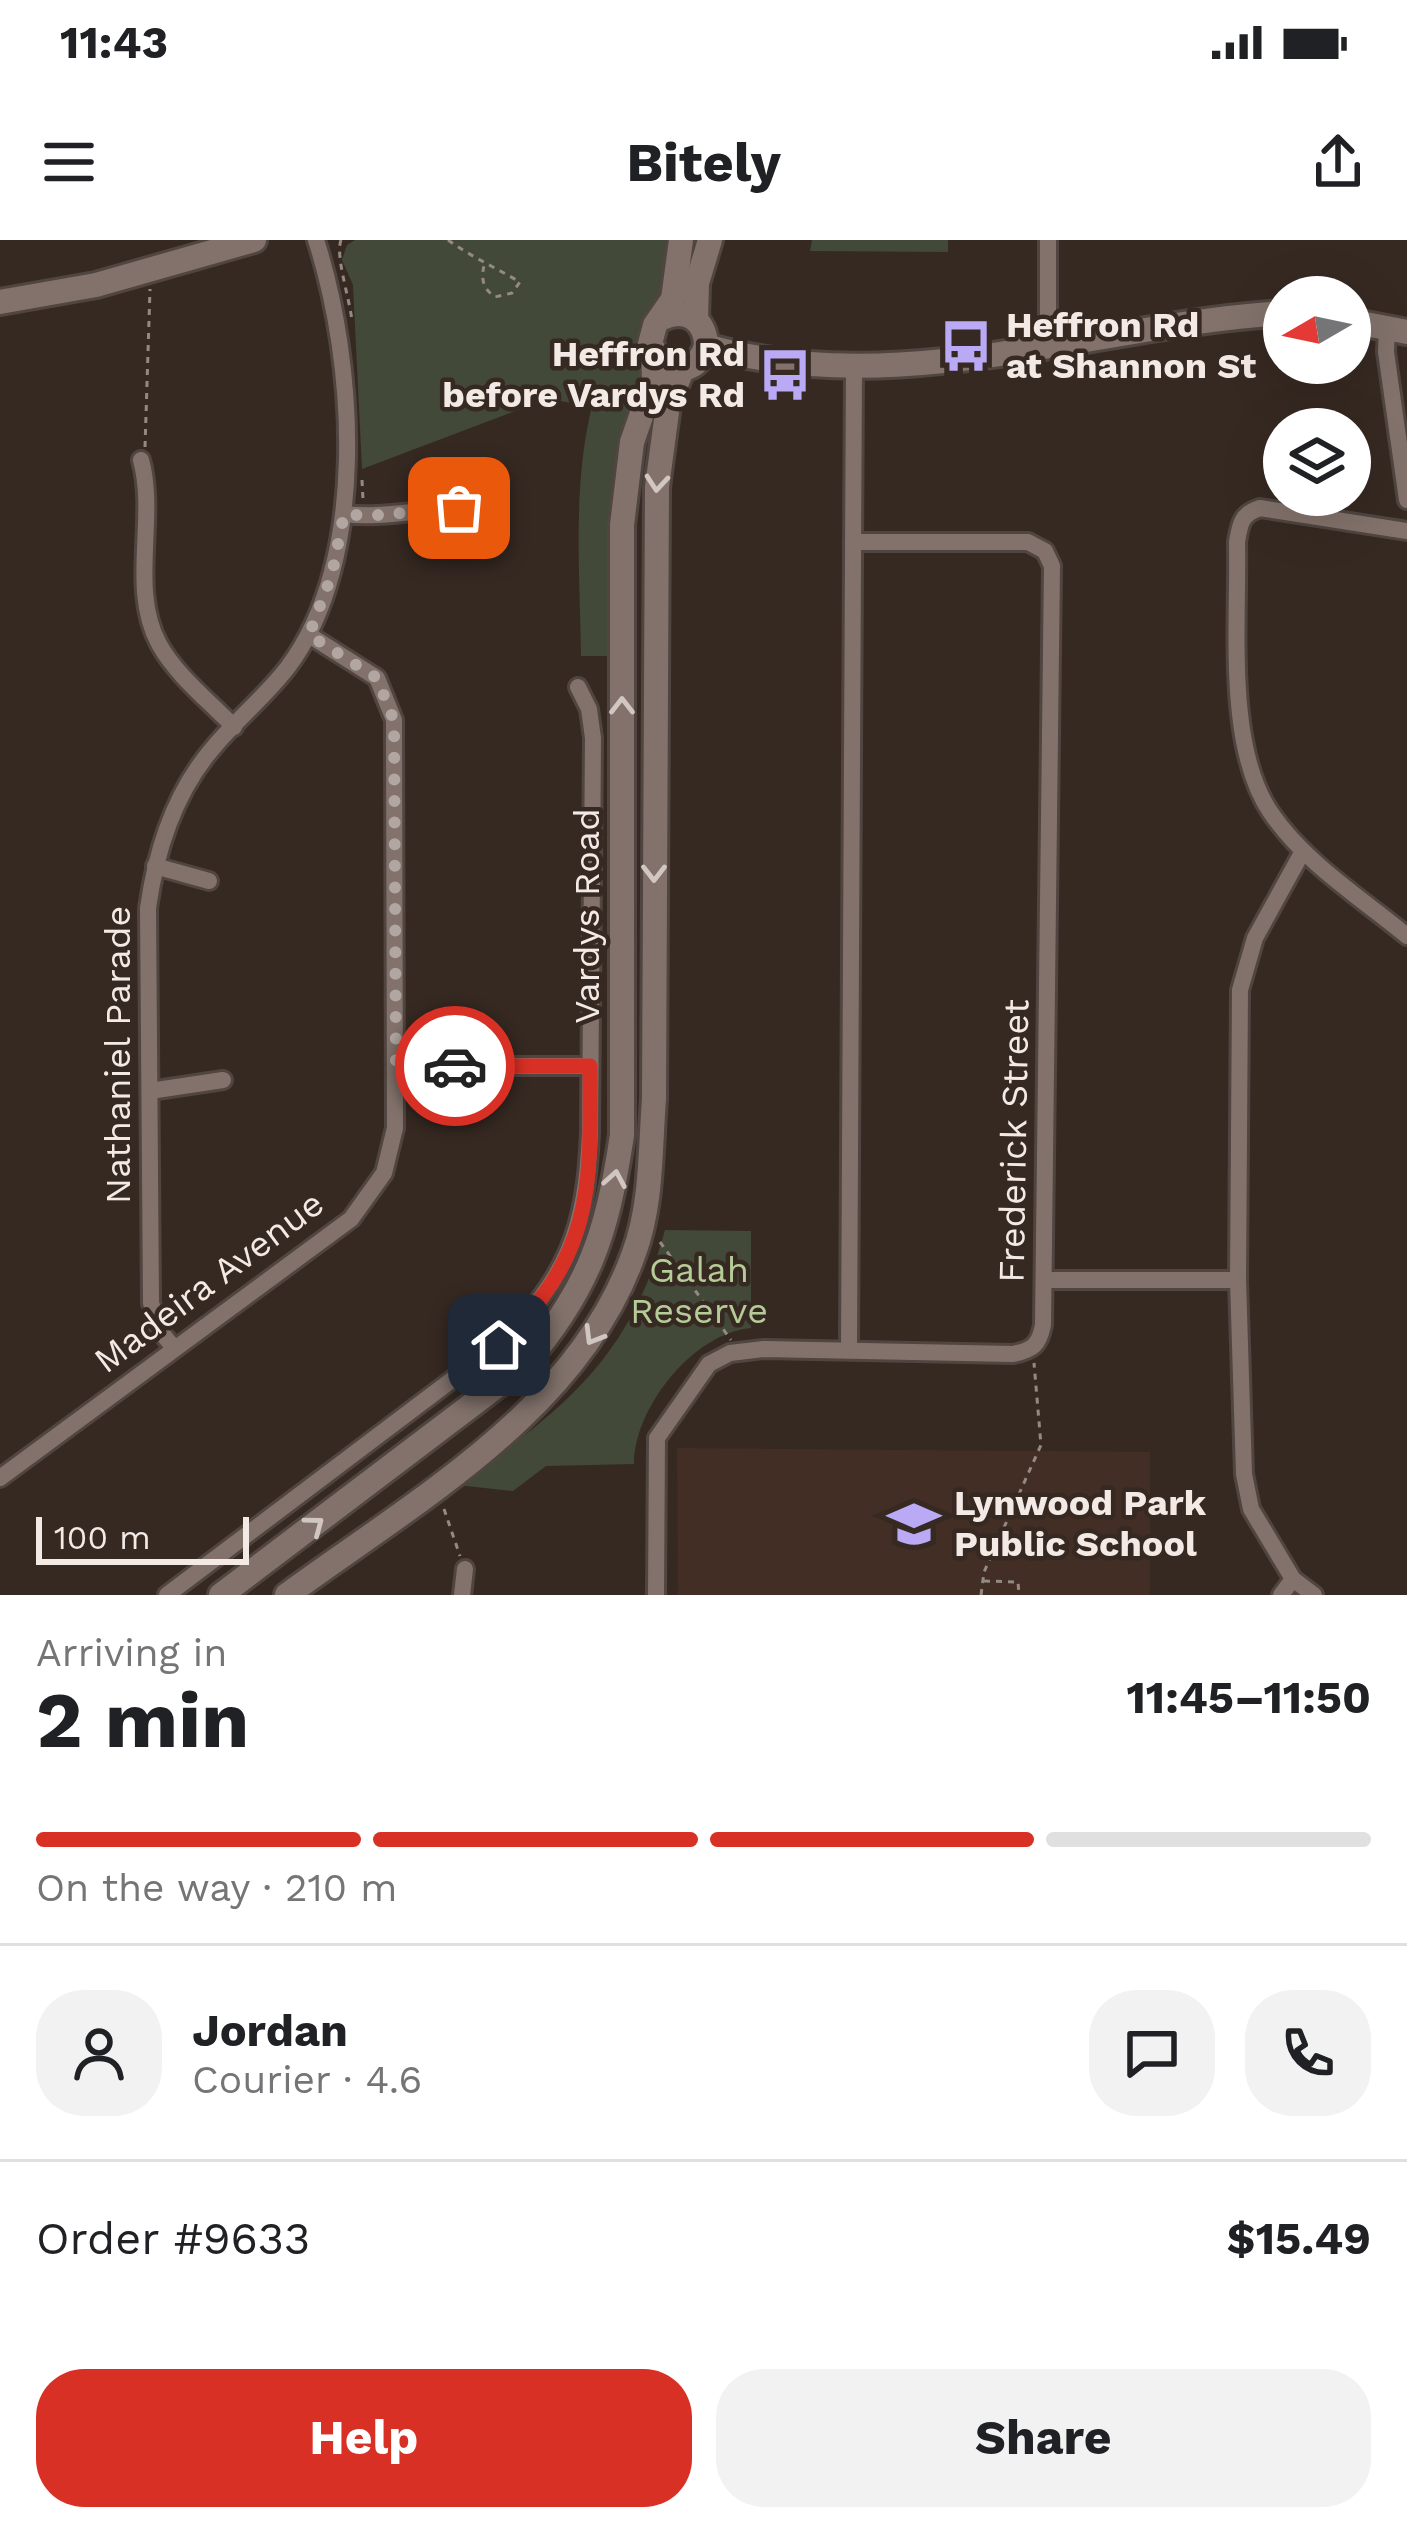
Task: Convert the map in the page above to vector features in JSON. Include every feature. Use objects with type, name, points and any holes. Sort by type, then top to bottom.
[{"type":"main road","points":[[0,302],[150,272],[254,240]]},
{"type":"main road","points":[[681,240],[673,299],[651,334],[652,353],[664,366],[682,370],[700,360],[706,346],[696,320],[697,283],[710,240]]},
{"type":"main road","points":[[662,318],[679,313],[696,320]]},
{"type":"main road","points":[[706,346],[770,362],[955,362],[1263,317]]},
{"type":"main road","name":"Vardys Road","points":[[221,1595],[523,1366],[563,1319],[590,1271],[614,1194],[622,1135],[622,525],[632,442],[655,379],[652,353]]},
{"type":"main road","name":"Vardys Road","points":[[287,1595],[483,1450],[553,1388],[583,1353],[634,1256],[649,1178],[654,1099],[656,487],[668,405],[682,370]]},
{"type":"street","name":"Nathaniel Parade","points":[[174,1348],[160,1331],[152,1304],[148,908],[154,866],[172,815],[198,769],[287,669],[309,635],[332,574],[344,514],[342,370],[334,296],[316,240]]},
{"type":"street","points":[[1048,240],[1048,347]]},
{"type":"street","points":[[1397,330],[1386,352],[1407,500]]},
{"type":"street","points":[[849,1350],[854,363]]},
{"type":"street","points":[[141,460],[146,477],[150,621],[170,660],[233,727]]},
{"type":"street","points":[[344,514],[446,508],[480,513]]},
{"type":"street","points":[[1407,531],[1260,508],[1247,512],[1240,524],[1243,747],[1260,794],[1303,851],[1407,936]]},
{"type":"street","name":"Frederick Street","points":[[853,542],[1028,542],[1049,557],[1053,575],[1045,1280],[1040,1342],[1031,1350]]},
{"type":"street","name":"Madeira Avenue","points":[[0,1478],[351,1219],[374,1192],[392,1150],[396,1066],[394,721],[377,678],[309,635]]},
{"type":"street","points":[[167,1595],[499,1345],[542,1300],[578,1232],[588,1195],[594,964],[593,738],[589,709],[578,687]]},
{"type":"street","points":[[1303,851],[1256,938],[1240,990],[1238,1280],[1244,1474],[1251,1509],[1293,1579],[1314,1595]]},
{"type":"street","points":[[154,866],[208,881]]},
{"type":"street","points":[[396,1066],[590,1066]]},
{"type":"street","points":[[150,1091],[223,1080]]},
{"type":"street","points":[[1045,1280],[1238,1280]]},
{"type":"street","points":[[656,1595],[657,1438],[710,1364],[739,1351],[1013,1354],[1031,1350]]},
{"type":"street","points":[[462,1595],[465,1569]]},
{"type":"street","points":[[1281,1595],[1293,1579]]},
{"type":"path","points":[[448,240],[520,281],[512,293],[495,297],[486,291],[481,277],[485,262]]},
{"type":"path","points":[[141,460],[148,435],[150,272]]},
{"type":"path","points":[[657,1241],[739,1351]]},
{"type":"path","points":[[981,1595],[982,1581],[1041,1444],[1031,1350]]},
{"type":"path","points":[[438,1493],[465,1569]]},
{"type":"path","points":[[982,1581],[1018,1582],[1019,1595]]},
{"type":"shaded area","name":"Lynwood Park Public School","points":[[677,1448],[1150,1452],[1150,1595],[678,1595]]},
{"type":"green space","points":[[355,240],[667,240],[660,292],[639,341],[641,382],[622,428],[614,467],[613,656],[581,656],[579,499],[592,406],[547,399],[362,469],[353,285],[342,260],[347,245]]},
{"type":"green space","points":[[812,240],[948,240],[948,252],[810,251]]},
{"type":"green space","name":"Galah Reserve","points":[[665,1230],[751,1231],[751,1328],[708,1343],[671,1377],[644,1420],[634,1464],[546,1466],[513,1491],[457,1485],[529,1432],[587,1378],[632,1315]]},
{"type":"way so far","points":[[455,1066],[396,1066],[394,721],[377,678],[309,635],[332,574],[344,514],[459,508]]},
{"type":"place","name":"Heffron Rd at Shannon St","points":[[966,346]]},
{"type":"place","name":"Heffron Rd before Vardys Rd","points":[[785,375]]},
{"type":"place","name":"Lynwood Park Public School","points":[[914,1524]]},
{"type":"route","points":[[455,1066],[590,1066],[588,1195],[578,1232],[542,1300],[499,1345]]}]
